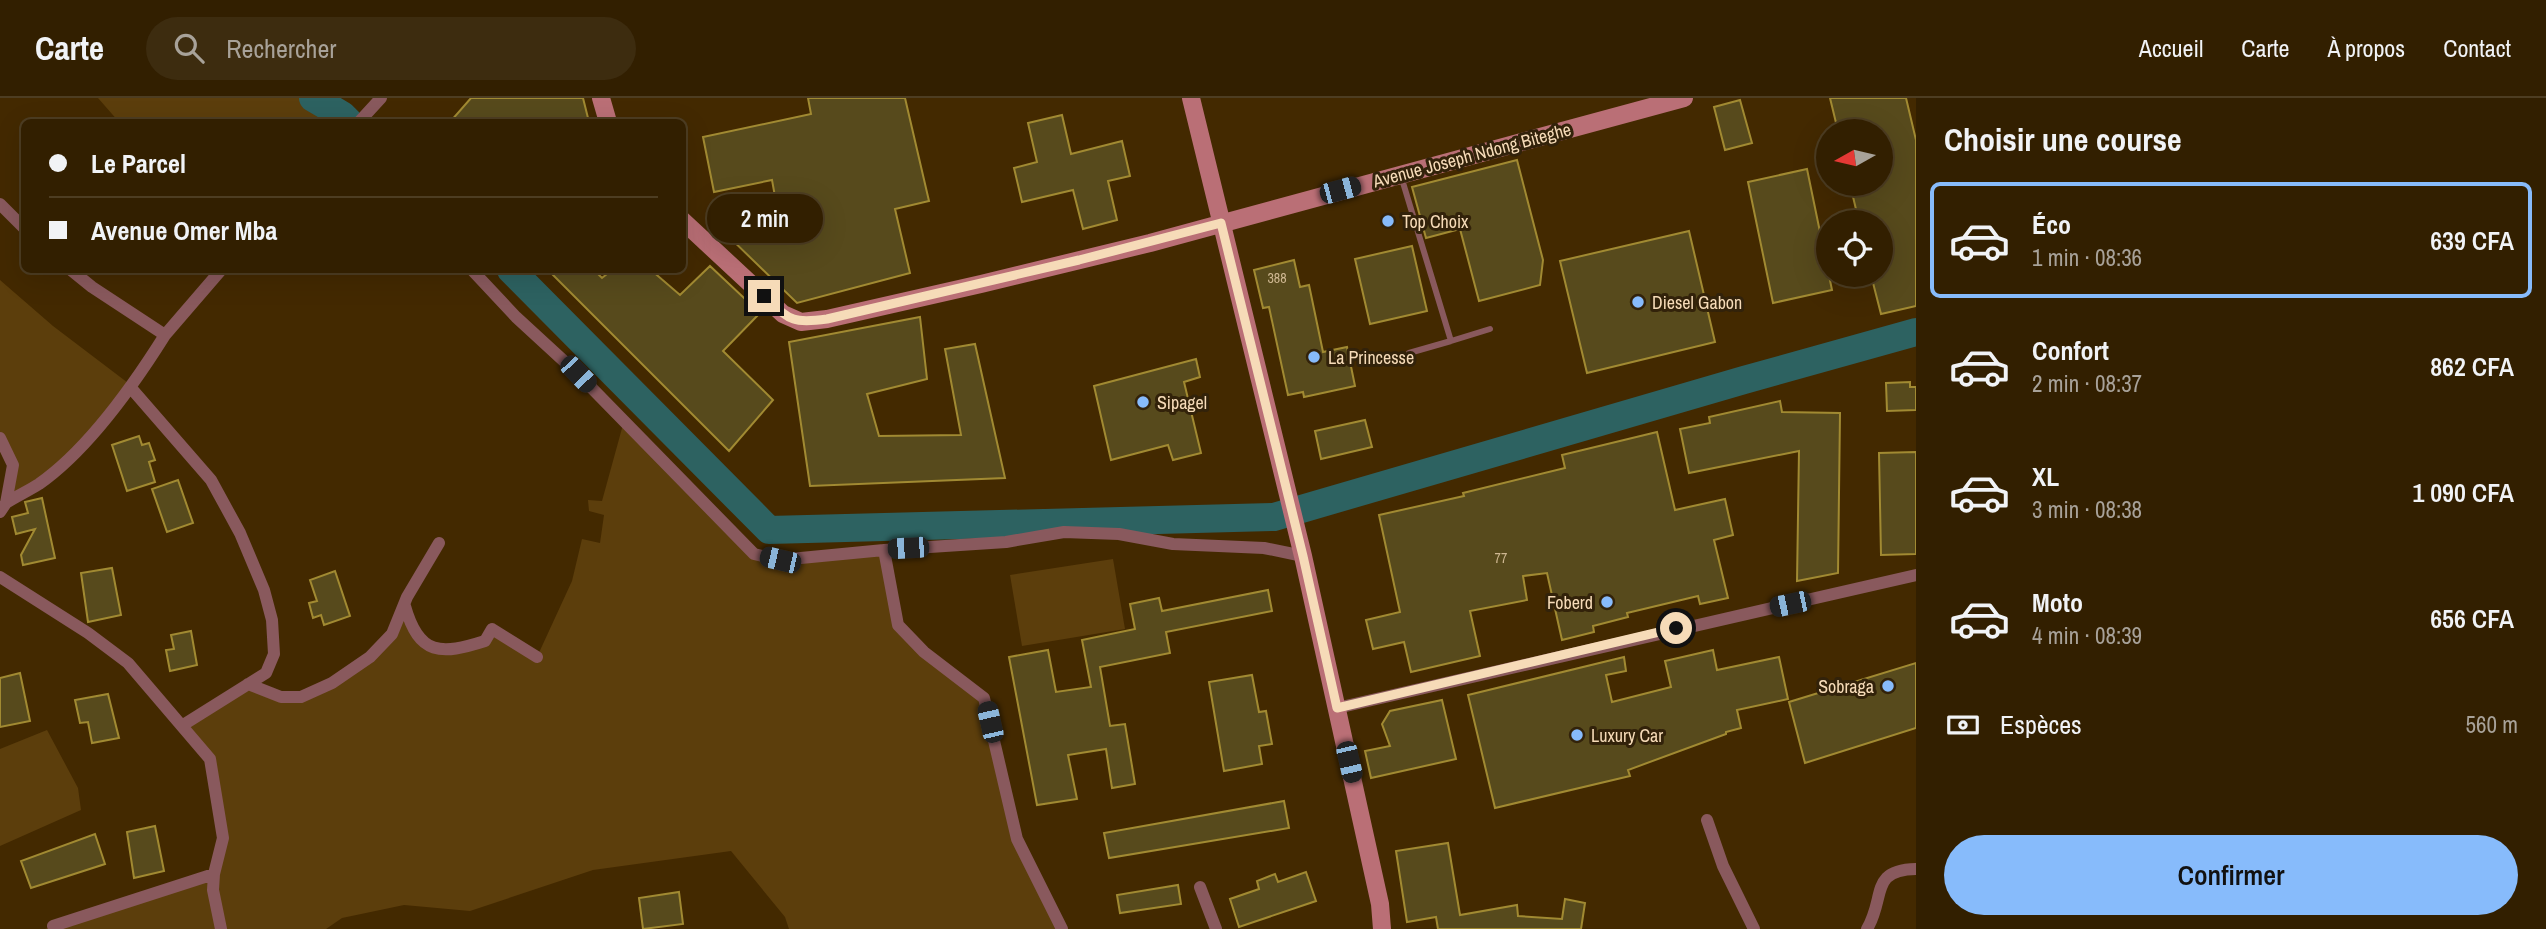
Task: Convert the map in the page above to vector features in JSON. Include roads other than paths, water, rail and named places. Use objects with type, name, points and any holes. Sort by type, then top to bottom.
[{"type":"street","points":[[362,119],[381,98]]},
{"type":"street","points":[[601,98],[607,119]]},
{"type":"street","points":[[1191,98],[1303,556],[1381,904],[1382,929]]},
{"type":"street","name":"Avenue Joseph Ndong Biteghe","points":[[686,224],[783,314],[801,322],[902,303],[1138,246],[1684,98]]},
{"type":"street","points":[[0,204],[21,225]]},
{"type":"street","points":[[75,273],[165,335]]},
{"type":"street","points":[[3,507],[39,484],[66,462],[131,388],[165,335],[218,273]]},
{"type":"street","points":[[475,273],[754,554],[780,560],[1006,542],[1065,532],[1119,534],[1173,544],[1264,548],[1303,556]]},
{"type":"street","points":[[131,388],[211,480],[240,533],[264,590],[272,620],[274,654],[266,673],[183,725]]},
{"type":"street","points":[[0,438],[13,464],[3,507]]},
{"type":"street","points":[[248,684],[281,698],[301,696],[332,683],[377,649],[392,634],[407,597],[439,543]]},
{"type":"street","points":[[884,550],[898,625],[924,652],[985,698],[1017,839],[1062,929]]},
{"type":"street","points":[[1337,708],[1916,575]]},
{"type":"street","points":[[0,578],[128,663],[210,759],[223,838],[213,890],[221,929]]},
{"type":"street","points":[[405,606],[416,636],[440,650],[458,650],[485,641],[492,629],[537,657]]},
{"type":"street","points":[[1707,820],[1723,866],[1754,929]]},
{"type":"street","points":[[1867,929],[1875,917],[1881,889],[1888,875],[1899,870],[1916,869]]},
{"type":"street","points":[[53,926],[214,874]]},
{"type":"street","points":[[1200,887],[1216,929]]},
{"type":"street","points":[[1381,904],[1392,929]]},
{"type":"lane","points":[[1400,174],[1451,341]]},
{"type":"lane","points":[[1409,353],[1490,329]]},
{"type":"waterway","points":[[313,98],[346,119]]},
{"type":"waterway","points":[[514,273],[769,530],[1274,517],[1916,332]]},
{"type":"place","name":"Top Choix","points":[[1388,221]]},
{"type":"place","name":"Diesel Gabon","points":[[1638,302]]},
{"type":"place","name":"La Princesse","points":[[1314,357]]},
{"type":"place","name":"Sipagel","points":[[1143,402]]},
{"type":"place","name":"Foberd","points":[[1607,602]]},
{"type":"place","name":"Sobraga","points":[[1888,686]]},
{"type":"place","name":"Luxury Car","points":[[1577,735]]}]
